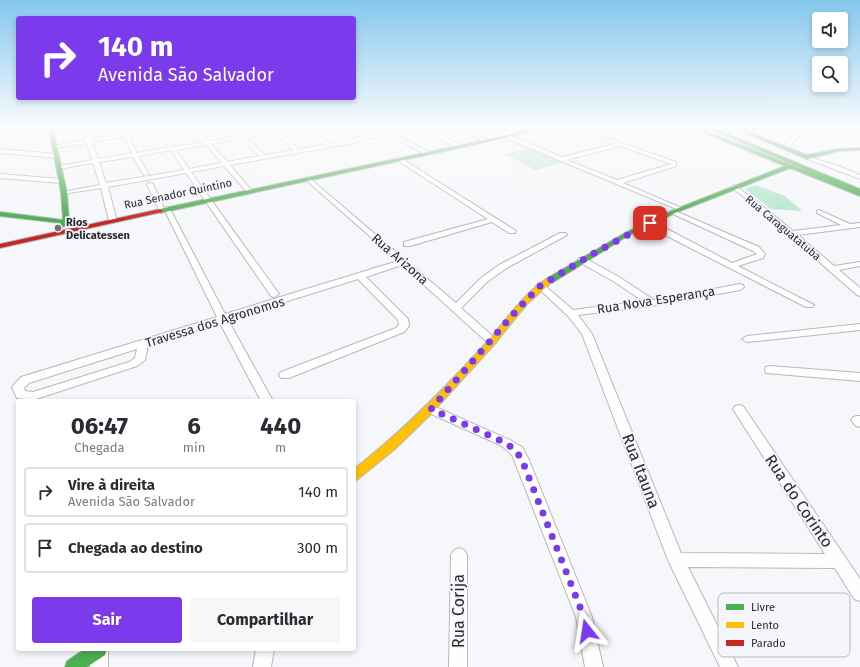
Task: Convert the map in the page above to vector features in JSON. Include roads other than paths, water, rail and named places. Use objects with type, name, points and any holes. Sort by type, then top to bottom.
[{"type":"main road","points":[[57,158],[64,196],[64,224]]},
{"type":"main road","name":"Rua Senador Quintino","points":[[0,246],[403,158]]},
{"type":"main road","points":[[770,158],[860,194]]},
{"type":"main road","points":[[782,158],[860,191]]},
{"type":"main road","points":[[792,158],[860,186]]},
{"type":"main road","points":[[356,474],[374,461],[431,409],[492,341],[517,310],[540,286],[627,234],[677,210],[790,166]]},
{"type":"main road","points":[[43,218],[58,214],[64,196]]},
{"type":"main road","points":[[0,214],[43,218],[64,224],[73,229]]},
{"type":"main road","points":[[0,218],[83,227]]},
{"type":"main road","points":[[73,667],[96,651]]},
{"type":"street","points":[[95,158],[113,221]]},
{"type":"street","points":[[58,167],[114,158]]},
{"type":"street","points":[[136,158],[146,174]]},
{"type":"street","points":[[179,158],[274,294]]},
{"type":"street","points":[[222,158],[249,191]]},
{"type":"street","points":[[64,196],[104,186],[257,158]]},
{"type":"street","points":[[618,182],[674,165],[672,162],[661,158]]},
{"type":"street","points":[[810,158],[860,177]]},
{"type":"street","points":[[399,159],[512,231]]},
{"type":"street","points":[[562,159],[618,182],[677,210],[756,249],[760,253],[760,256],[731,266]]},
{"type":"street","points":[[131,181],[132,177],[146,174],[159,172],[162,175]]},
{"type":"street","points":[[131,181],[135,185],[150,184],[162,180],[162,175]]},
{"type":"street","points":[[0,176],[61,181]]},
{"type":"street","name":"Rua Arizona","points":[[308,178],[492,341]]},
{"type":"street","points":[[150,184],[266,399]]},
{"type":"street","name":"Rua Caraguatatuba","points":[[734,187],[860,293]]},
{"type":"street","points":[[819,212],[850,227]]},
{"type":"street","points":[[407,244],[494,219]]},
{"type":"street","points":[[791,234],[860,225]]},
{"type":"street","points":[[662,230],[809,305]]},
{"type":"street","points":[[456,308],[484,280],[502,267],[563,235]]},
{"type":"street","points":[[582,260],[616,279],[652,303]]},
{"type":"street","name":"Travessa dos Agronomos","points":[[143,344],[141,356],[133,364],[33,396],[21,395],[18,387],[25,380],[404,262]]},
{"type":"street","name":"Rua Caraguatatuba","points":[[832,269],[860,264]]},
{"type":"street","points":[[285,375],[400,330],[404,326],[403,319],[360,276]]},
{"type":"street","name":"Rua Itauna","points":[[540,286],[572,313],[582,324],[676,560],[718,645]]},
{"type":"street","name":"Rua Nova Esperança","points":[[572,313],[652,303],[740,287]]},
{"type":"street","points":[[747,339],[860,327]]},
{"type":"street","points":[[770,370],[860,377]]},
{"type":"street","points":[[431,409],[506,443],[516,451],[522,460],[584,617],[594,667]]},
{"type":"street","name":"Rua do Corinto","points":[[739,409],[860,592]]},
{"type":"street","name":"Rua Corija","points":[[458,667],[459,556]]},
{"type":"street","points":[[676,560],[839,561]]},
{"type":"street","points":[[99,651],[99,667]]},
{"type":"street","points":[[262,667],[265,651]]},
{"type":"street","name":"Rua Itauna","points":[[724,657],[729,667]]},
{"type":"place","name":"Rios Delicatessen","points":[[58,228]]}]
